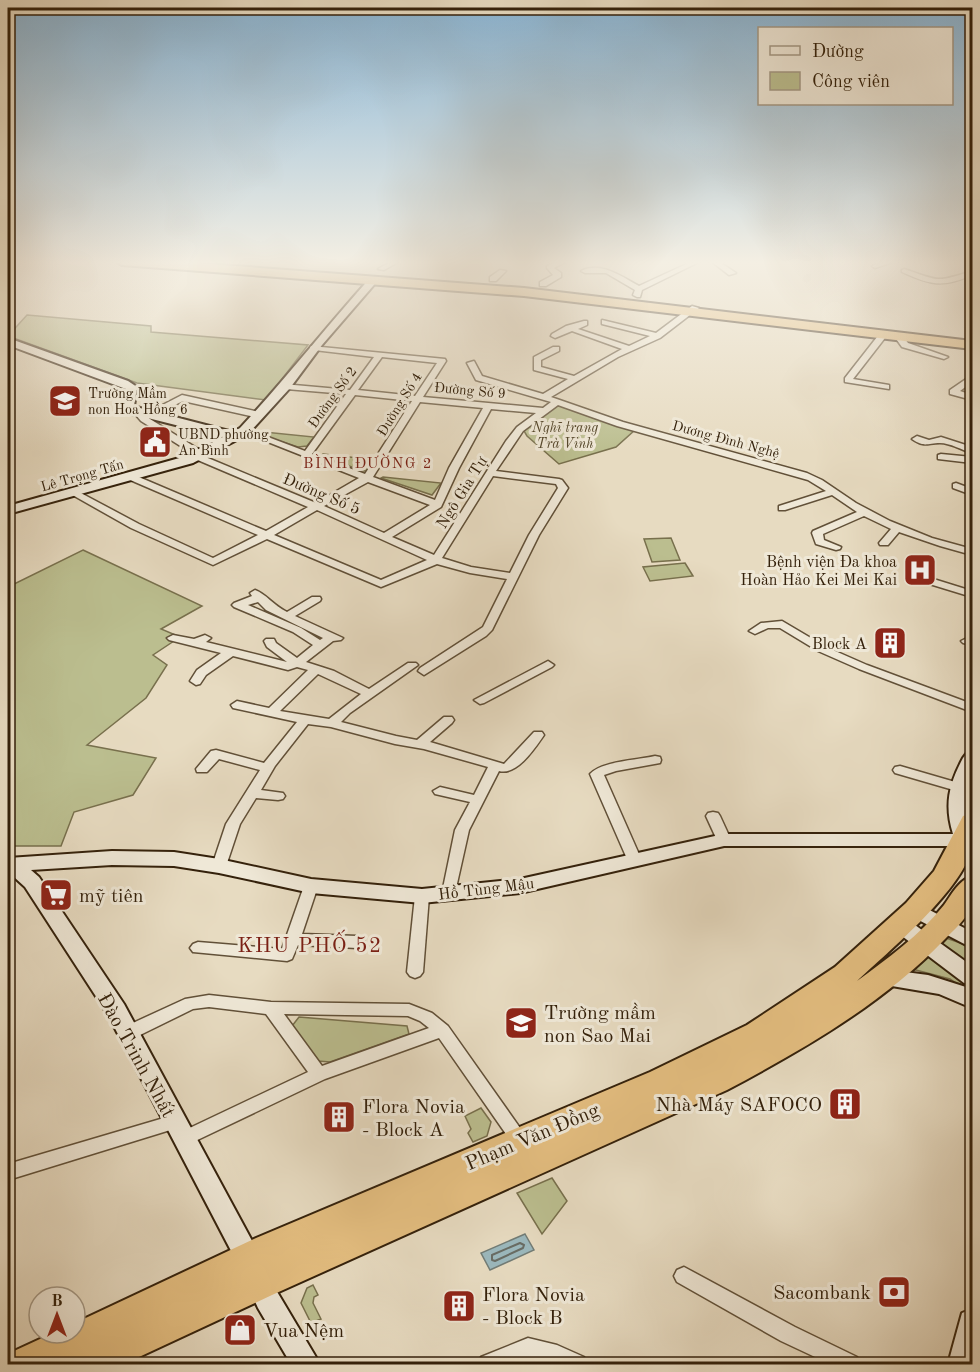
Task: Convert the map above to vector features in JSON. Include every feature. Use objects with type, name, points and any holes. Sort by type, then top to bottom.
[{"type":"highway","points":[[839,325],[895,332],[971,337]]},
{"type":"highway","points":[[839,325],[895,332],[926,342],[971,337]]},
{"type":"highway","points":[[895,332],[941,326]]},
{"type":"highway","name":"Phạm Văn Đồng","points":[[27,1365],[155,1305],[253,1271],[716,1081],[775,1050],[882,977],[921,925],[968,831]]},
{"type":"highway","name":"Phạm Văn Đồng","points":[[84,1365],[253,1271],[441,1174],[522,1142],[661,1081],[759,1033],[921,925],[972,886]]},
{"type":"street","name":"Lê Trọng Tấn","points":[[8,510],[194,457],[239,434],[286,386],[334,325]]},
{"type":"street","points":[[567,339],[552,335],[578,325]]},
{"type":"street","points":[[616,325],[657,336]]},
{"type":"street","points":[[544,397],[615,355],[657,336],[673,325]]},
{"type":"street","points":[[570,328],[631,349]]},
{"type":"street","points":[[886,387],[848,380],[895,332],[905,345],[944,357]]},
{"type":"street","points":[[8,341],[124,383],[131,387],[132,392],[128,407],[136,411],[239,434],[307,454],[438,505]]},
{"type":"street","name":"Đường Số 4","points":[[314,348],[379,356],[442,360],[368,478]]},
{"type":"street","points":[[555,349],[537,359],[537,369],[574,379]]},
{"type":"street","name":"Đường Số 2","points":[[307,454],[379,356]]},
{"type":"street","name":"Dương Đình Nghệ","points":[[471,363],[479,378],[544,397],[620,424],[804,474],[865,512],[944,546],[972,552]]},
{"type":"street","points":[[972,370],[970,372],[972,377],[953,392],[972,398]]},
{"type":"street","name":"Đường Số 9","points":[[286,386],[543,411]]},
{"type":"street","points":[[149,414],[182,398],[259,415]]},
{"type":"street","name":"Ngô Gia Tự","points":[[436,560],[520,429],[557,402]]},
{"type":"street","points":[[385,537],[438,505],[454,468],[488,406]]},
{"type":"street","points":[[136,411],[142,419],[165,431],[194,457]]},
{"type":"street","points":[[152,431],[194,457]]},
{"type":"street","points":[[917,439],[929,443],[937,440],[950,442],[972,450]]},
{"type":"street","name":"Đường Số 5","points":[[194,457],[317,507],[436,560],[470,570],[512,576]]},
{"type":"street","points":[[941,458],[972,460]]},
{"type":"street","points":[[332,723],[346,710],[371,694],[482,634],[492,621],[512,576],[563,488],[559,482],[492,473]]},
{"type":"street","points":[[130,477],[381,584],[436,560]]},
{"type":"street","points":[[74,493],[135,526],[213,562],[266,536],[368,478]]},
{"type":"street","points":[[956,486],[972,492]]},
{"type":"street","points":[[782,508],[833,492]]},
{"type":"street","points":[[836,548],[820,542],[817,533],[865,512]]},
{"type":"street","points":[[884,543],[898,527]]},
{"type":"street","points":[[927,580],[972,594]]},
{"type":"street","points":[[173,638],[201,640],[230,652],[288,666],[297,663],[320,645],[335,638],[287,616],[256,596],[238,604],[297,630],[320,645]]},
{"type":"street","points":[[287,616],[316,600]]},
{"type":"street","points":[[754,631],[765,625],[782,624],[822,649],[972,708]]},
{"type":"street","points":[[270,641],[271,645],[297,663],[316,669],[371,694]]},
{"type":"street","points":[[196,681],[201,673],[230,652]]},
{"type":"street","points":[[480,700],[548,665]]},
{"type":"street","points":[[272,712],[316,669]]},
{"type":"street","points":[[237,705],[305,720],[332,723],[395,740],[420,744],[495,766],[510,766],[538,735]]},
{"type":"street","points":[[219,866],[233,824],[268,768],[305,720]]},
{"type":"street","points":[[420,744],[448,720]]},
{"type":"street","points":[[202,769],[216,754],[268,768]]},
{"type":"street","points":[[968,831],[956,816],[957,787],[972,758]]},
{"type":"street","points":[[635,861],[597,774],[603,769],[655,760]]},
{"type":"street","points":[[449,893],[462,830],[495,766]]},
{"type":"street","points":[[900,770],[957,787]]},
{"type":"street","points":[[440,791],[478,800]]},
{"type":"street","points":[[253,793],[278,796]]},
{"type":"street","points":[[713,816],[724,840]]},
{"type":"street","name":"Hồ Tùng Mậu","points":[[8,867],[112,858],[174,859],[219,866],[311,886],[422,896],[520,886],[724,840],[968,831]]},
{"type":"street","name":"Đào Trinh Nhất","points":[[8,867],[20,871],[33,882],[128,1033],[253,1271],[306,1365]]},
{"type":"street","points":[[198,948],[287,955],[311,886]]},
{"type":"street","points":[[415,972],[422,896]]},
{"type":"street","points":[[921,925],[972,941]]},
{"type":"street","points":[[921,925],[972,977]]},
{"type":"street","points":[[293,939],[357,942]]},
{"type":"street","points":[[882,977],[928,982],[957,991],[972,1000]]},
{"type":"street","points":[[128,1033],[191,1003],[208,1001],[271,1008],[409,1010],[426,1017],[442,1030],[522,1142]]},
{"type":"street","points":[[271,1008],[319,1074]]},
{"type":"street","points":[[8,1172],[179,1130],[319,1074],[442,1030]]},
{"type":"street","points":[[684,1276],[788,1334],[850,1365]]},
{"type":"street","points":[[962,1365],[972,1322]]},
{"type":"street","points":[[502,1362],[528,1348],[557,1354],[577,1365]]},
{"type":"green space","points":[[18,325],[140,325],[151,326],[151,332],[308,345],[266,400],[137,383],[8,336]]},
{"type":"green space","name":"Nghĩ trang Trà Vinh","points":[[556,404],[636,429],[616,447],[559,464],[524,431]]},
{"type":"green space","points":[[264,432],[314,437],[307,446],[298,447],[261,435]]},
{"type":"green space","points":[[323,454],[376,460],[369,471],[363,471],[321,456]]},
{"type":"green space","points":[[381,478],[441,483],[432,495]]},
{"type":"green space","points":[[671,538],[680,560],[652,562],[644,539]]},
{"type":"green space","points":[[83,550],[202,606],[161,629],[180,637],[153,655],[167,665],[146,698],[87,745],[156,758],[133,795],[74,812],[61,846],[8,846],[8,587]]},
{"type":"green space","points":[[685,563],[693,576],[650,581],[643,567]]},
{"type":"green space","points":[[946,938],[972,947],[972,967],[945,948],[942,942]]},
{"type":"green space","points":[[928,951],[969,984],[972,994],[950,979],[912,969]]},
{"type":"green space","points":[[299,1017],[407,1026],[409,1034],[330,1062],[318,1061],[292,1026]]},
{"type":"green space","points":[[481,1108],[491,1122],[487,1136],[473,1142],[468,1133],[471,1129],[465,1116]]},
{"type":"green space","points":[[552,1178],[567,1201],[542,1234],[517,1193]]},
{"type":"green space","points":[[313,1285],[318,1295],[314,1297],[313,1303],[321,1319],[311,1323],[301,1303],[307,1288]]},
{"type":"water","points":[[525,1234],[534,1250],[490,1270],[481,1253]]},
{"type":"place","name":"Trường Mầm non Hoa Hồng 6","points":[[65,401]]},
{"type":"place","name":"UBND phường An Bình","points":[[155,442]]},
{"type":"place","name":"Bệnh viện Đa khoa Hoàn Hảo Kei Mei Kai","points":[[920,570]]},
{"type":"place","name":"Block A","points":[[890,643]]},
{"type":"place","name":"mỹ tiên","points":[[56,895]]},
{"type":"place","name":"Trường mầm non Sao Mai","points":[[521,1023]]},
{"type":"place","name":"Nhà Máy SAFOCO","points":[[845,1104]]},
{"type":"place","name":"Flora Novia - Block A","points":[[339,1117]]},
{"type":"place","name":"Sacombank","points":[[894,1292]]},
{"type":"place","name":"Flora Novia - Block B","points":[[459,1306]]},
{"type":"place","name":"Vua Nệm","points":[[240,1330]]},
{"type":"district","name":"BÌNH ĐƯỜNG 2","points":[[368,463]]},
{"type":"district","name":"KHU PHỐ 52","points":[[310,945]]}]
